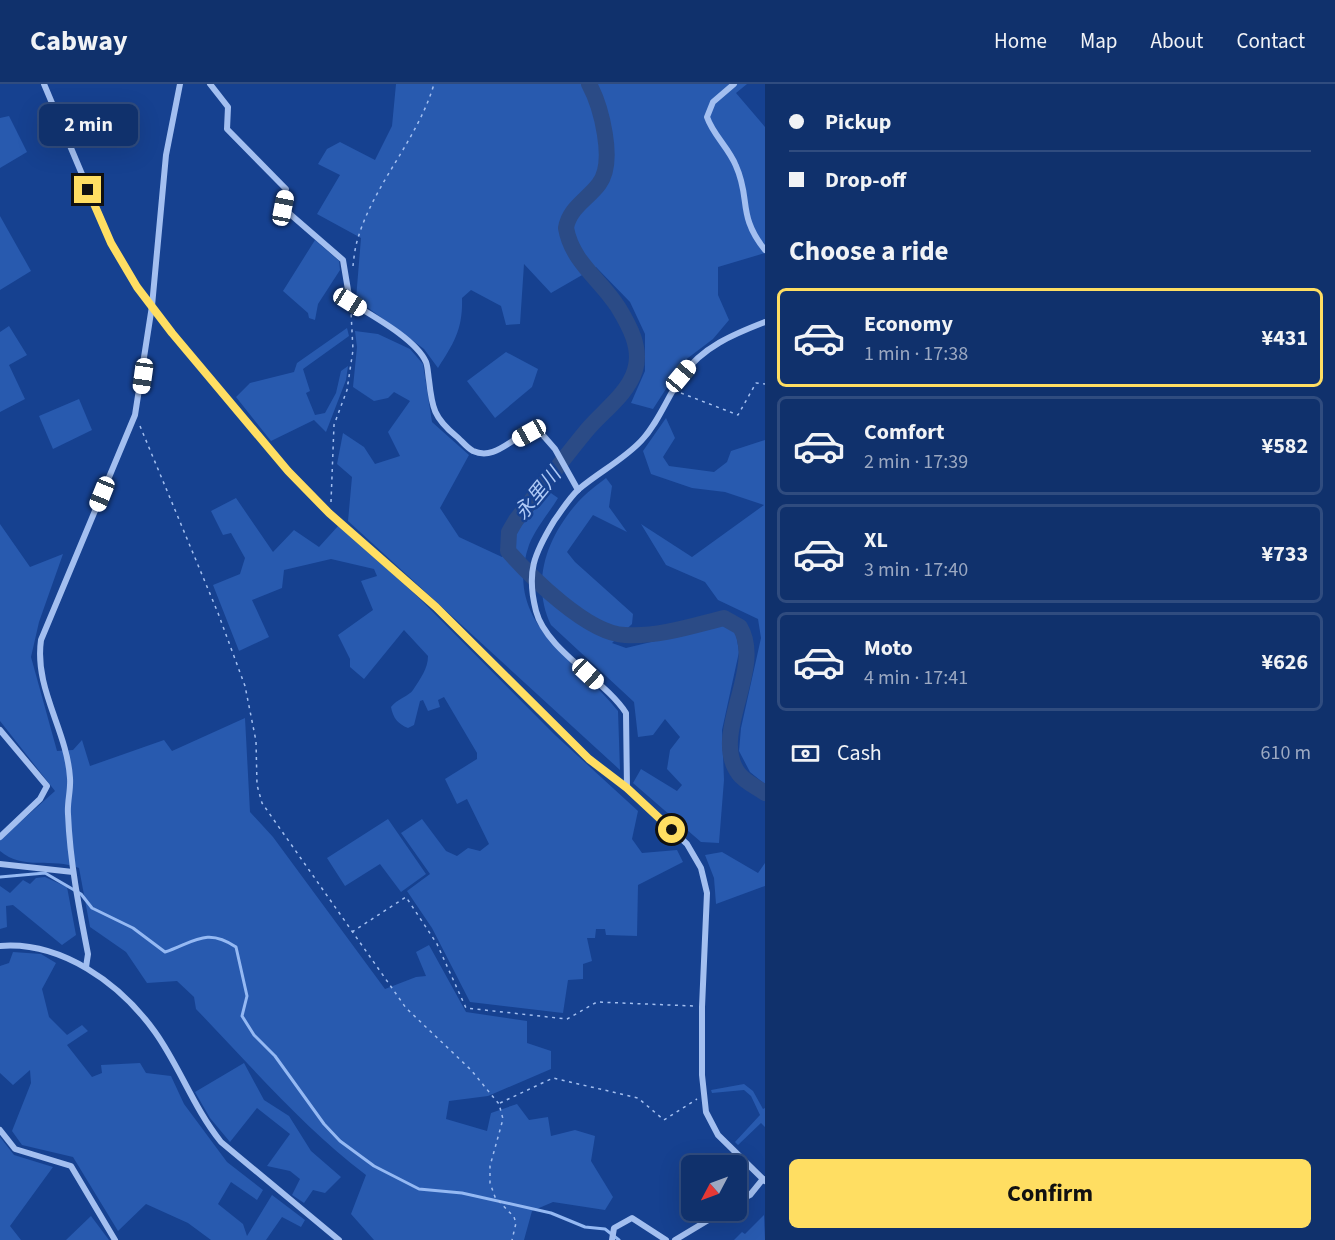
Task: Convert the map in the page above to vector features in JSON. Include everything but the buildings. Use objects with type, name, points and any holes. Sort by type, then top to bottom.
[{"type":"street","points":[[44,84],[111,243],[152,306],[288,471],[329,513],[436,607],[589,759],[627,788],[687,844],[701,867],[707,893],[702,1007],[703,1096],[706,1112],[718,1135],[764,1180],[747,1197]]},
{"type":"street","points":[[86,968],[88,954],[73,872],[68,812],[70,778],[63,744],[42,678],[39,655],[41,640],[135,415],[152,306],[166,155],[180,84]]},
{"type":"street","points":[[210,84],[228,107],[227,129],[286,189],[283,208],[343,260],[350,302],[416,348],[427,363],[433,410],[441,424],[472,450],[483,454],[494,452],[536,431],[547,436],[578,490]]},
{"type":"street","points":[[734,84],[709,107],[707,117],[736,166],[746,219],[752,234],[765,250]]},
{"type":"street","points":[[627,788],[626,713],[570,658],[542,626],[536,612],[531,583],[532,564],[537,549],[568,500],[639,443],[656,423],[681,376],[705,351],[734,334],[765,322]]},
{"type":"street","points":[[0,730],[47,786],[40,799],[0,837]]},
{"type":"street","points":[[0,864],[73,872]]},
{"type":"street","points":[[0,946],[37,947],[86,968],[127,1000],[154,1031],[205,1123],[221,1142],[339,1240]]},
{"type":"street","points":[[0,1130],[15,1149],[71,1166],[115,1240]]},
{"type":"street","points":[[612,1239],[614,1228],[632,1218],[666,1240]]},
{"type":"street","points":[[675,1240],[707,1221]]},
{"type":"path","points":[[351,272],[362,229],[406,145],[434,84]]},
{"type":"path","points":[[329,513],[334,424],[347,390],[353,350],[350,302]]},
{"type":"path","points":[[674,390],[738,415],[756,383],[765,384]]},
{"type":"path","points":[[135,415],[218,613],[245,686],[256,741],[257,784],[262,803],[406,1008],[471,1070],[499,1104],[503,1119],[490,1166],[490,1183],[495,1197],[514,1217],[516,1223],[512,1240]]},
{"type":"path","points":[[351,932],[406,897],[437,944],[466,1008],[567,1019],[597,1002],[702,1007]]},
{"type":"path","points":[[499,1104],[553,1078],[638,1098],[663,1120],[703,1096]]},
{"type":"shaded area","points":[[396,84],[747,84],[736,93],[765,127],[765,253],[718,267],[718,295],[729,320],[713,339],[684,361],[653,409],[631,403],[645,371],[645,334],[630,302],[596,267],[551,293],[524,264],[520,324],[506,325],[501,306],[471,290],[462,298],[459,327],[449,351],[438,368],[424,349],[356,299],[361,238],[317,214],[340,175],[318,164],[327,149],[340,142],[375,160],[392,126]]},
{"type":"shaded area","points":[[9,116],[27,152],[0,168],[0,118]]},
{"type":"shaded area","points":[[0,216],[31,271],[0,290]]},
{"type":"shaded area","points":[[315,240],[339,261],[340,270],[318,304],[315,320],[309,318],[308,313],[283,291]]},
{"type":"shaded area","points":[[9,326],[27,355],[9,365],[25,399],[0,412],[0,332]]},
{"type":"shaded area","points":[[347,328],[349,336],[303,369],[310,391],[306,393],[315,415],[325,413],[336,393],[341,371],[348,366],[346,380],[326,432],[314,420],[271,441],[236,397],[250,383],[294,372],[297,363]]},
{"type":"shaded area","points":[[355,331],[378,334],[410,349],[423,364],[432,422],[469,455],[440,508],[459,537],[502,557],[511,548],[512,538],[548,491],[558,498],[529,545],[523,573],[526,597],[534,618],[548,638],[618,711],[620,770],[348,521],[352,477],[337,464],[343,433],[364,447],[375,464],[400,456],[388,432],[410,401],[394,392],[388,398],[374,401],[353,387],[357,347]]},
{"type":"shaded area","points":[[506,352],[538,369],[532,387],[495,418],[467,381]]},
{"type":"shaded area","points":[[79,399],[92,430],[53,449],[39,416]]},
{"type":"shaded area","points":[[666,418],[675,438],[663,457],[669,466],[714,472],[727,462],[731,451],[765,440],[765,784],[750,772],[739,751],[741,728],[761,638],[758,619],[718,600],[705,582],[666,565],[641,524],[692,557],[764,505],[725,492],[692,488],[651,474],[643,451]]},
{"type":"shaded area","points":[[606,478],[612,486],[609,507],[627,532],[593,515],[567,552],[575,562],[633,614],[632,624],[612,643],[626,648],[726,624],[736,633],[739,652],[722,730],[724,780],[719,843],[701,842],[633,783],[641,769],[677,791],[682,785],[667,769],[670,750],[680,737],[665,719],[653,735],[638,737],[634,702],[551,625],[545,608],[542,576],[545,560],[558,529],[578,502]]},
{"type":"shaded area","points":[[236,498],[273,552],[294,530],[319,547],[339,525],[419,598],[555,735],[638,811],[632,839],[642,853],[677,850],[683,862],[638,885],[637,936],[606,935],[605,929],[596,929],[595,938],[587,938],[592,961],[583,964],[583,979],[568,980],[563,1013],[470,1002],[432,928],[407,891],[430,874],[401,833],[422,819],[446,851],[457,856],[468,848],[480,851],[489,844],[467,799],[457,804],[445,779],[477,759],[477,753],[444,697],[438,700],[440,707],[428,711],[423,700],[420,701],[414,725],[408,728],[396,720],[392,711],[391,707],[409,694],[421,678],[428,656],[404,630],[364,679],[350,667],[350,659],[338,635],[373,610],[361,581],[377,576],[374,569],[331,559],[284,570],[282,588],[252,600],[269,637],[239,651],[213,585],[240,574],[245,558],[231,533],[223,535],[211,511]]},
{"type":"shaded area","points":[[0,524],[30,567],[63,554],[39,622],[31,657],[57,751],[73,750],[82,740],[90,766],[164,740],[172,751],[245,718],[250,812],[273,837],[385,989],[416,977],[426,976],[416,952],[429,945],[466,1012],[527,1021],[527,1043],[551,1051],[551,1069],[488,1096],[449,1101],[446,1119],[487,1131],[491,1113],[517,1104],[529,1120],[548,1117],[551,1136],[575,1130],[595,1136],[591,1161],[613,1197],[605,1210],[553,1202],[532,1211],[524,1240],[374,1240],[351,1214],[366,1175],[321,1137],[278,1095],[196,1009],[194,997],[177,981],[147,983],[126,952],[90,927],[79,868],[69,865],[18,861],[0,851],[0,840],[55,791],[0,721]]},
{"type":"shaded area","points":[[388,819],[426,874],[401,892],[380,864],[345,886],[327,858]]},
{"type":"shaded area","points":[[722,852],[758,873],[765,863],[765,886],[716,904],[714,878],[705,855]]},
{"type":"shaded area","points":[[45,877],[67,887],[76,935],[62,945],[13,905],[6,906],[7,927],[0,929],[0,886],[10,893],[23,880],[30,884],[36,878]]},
{"type":"shaded area","points":[[13,952],[41,954],[56,963],[42,989],[49,1017],[67,1035],[82,1025],[88,1031],[67,1045],[92,1077],[102,1073],[101,1065],[140,1063],[146,1073],[171,1076],[184,1104],[227,1162],[263,1190],[257,1200],[231,1182],[218,1204],[243,1224],[247,1236],[272,1195],[305,1220],[301,1227],[282,1217],[266,1240],[211,1240],[188,1223],[146,1204],[118,1231],[73,1157],[22,1145],[12,1131],[31,1083],[30,1070],[13,1085],[0,1073],[0,966],[9,963]]},
{"type":"shaded area","points":[[244,1063],[264,1100],[289,1116],[311,1151],[341,1177],[325,1193],[313,1190],[304,1203],[292,1195],[300,1179],[290,1171],[267,1166],[290,1134],[257,1108],[230,1142],[210,1118],[195,1092]]},
{"type":"shaded area","points":[[744,1084],[753,1091],[763,1109],[765,1108],[765,1127],[761,1123],[738,1145],[735,1142],[760,1115],[751,1096],[744,1090],[712,1093],[711,1090]]},
{"type":"shaded area","points":[[0,1137],[14,1155],[53,1167],[10,1226],[21,1240],[0,1240]]},
{"type":"shaded area","points":[[764,1215],[765,1240],[734,1240],[742,1232],[745,1234]]},
{"type":"shaded area","points":[[91,1216],[109,1240],[66,1240]]},
{"type":"waterway","name":"永里川","points":[[589,84],[602,120],[606,162],[599,184],[575,209],[566,228],[569,240],[580,261],[611,297],[626,321],[636,345],[637,362],[627,387],[587,430],[516,520],[509,532],[508,551],[561,602],[594,625],[610,632],[625,635],[650,634],[724,618],[740,627],[746,644],[746,662],[730,740],[731,758],[739,774],[765,793]]},
{"type":"waterway","points":[[0,877],[45,873],[81,894],[92,908],[133,928],[165,952],[208,937],[226,941],[236,947],[247,996],[242,1016],[254,1035],[275,1056],[324,1124],[340,1141],[374,1166],[419,1189],[462,1193],[551,1213],[585,1227],[605,1229],[619,1240]]},
{"type":"route","points":[[88,190],[111,243],[137,287],[172,333],[288,471],[329,513],[436,607],[589,759],[627,788],[672,830]]}]
